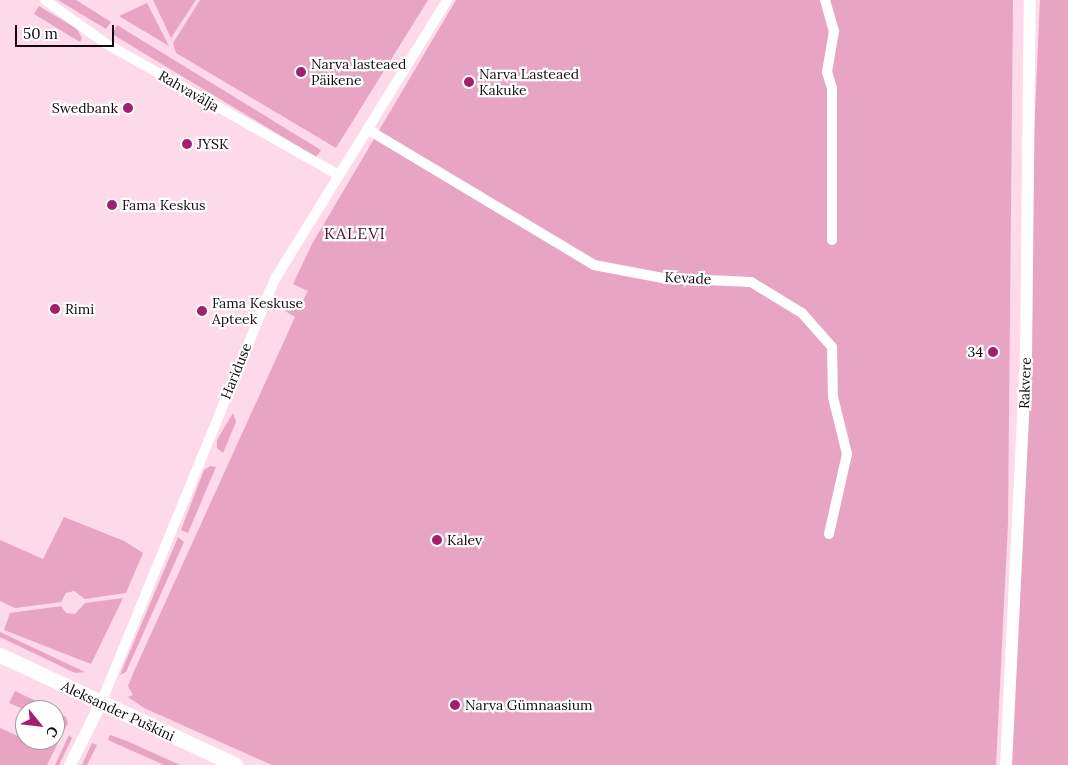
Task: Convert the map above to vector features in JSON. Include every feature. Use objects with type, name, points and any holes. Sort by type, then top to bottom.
[{"type":"main road","name":"Aleksander Puškini","points":[[0,655],[101,704],[236,765]]},
{"type":"street","name":"Rahvavälja","points":[[45,0],[105,43],[338,175]]},
{"type":"street","name":"Hariduse","points":[[70,765],[101,704],[250,335],[276,279],[447,0]]},
{"type":"street","points":[[825,0],[834,32],[827,72],[832,88],[832,240]]},
{"type":"street","name":"Rakvere","points":[[1006,765],[1026,358],[1030,0]]},
{"type":"street","name":"Kevade","points":[[367,129],[594,265],[663,278],[752,282],[802,314],[832,347],[833,397],[847,454],[828,534]]},
{"type":"shaded area","points":[[58,0],[76,0],[111,22],[106,29]]},
{"type":"shaded area","points":[[153,0],[196,0],[171,38]]},
{"type":"shaded area","name":"Narva lasteaed Päikene","points":[[200,0],[428,0],[336,148],[176,53],[173,43]]},
{"type":"shaded area","points":[[456,0],[1013,0],[1008,523],[996,765],[272,765],[144,708],[128,697],[133,695],[128,686],[135,669],[295,317],[280,308],[284,298],[301,304],[308,291],[293,284],[312,244]]},
{"type":"shaded area","points":[[1040,0],[1068,0],[1068,765],[1006,765]]},
{"type":"shaded area","points":[[147,3],[169,46],[119,16]]},
{"type":"shaded area","points":[[39,6],[77,29],[82,38],[80,42],[34,14]]},
{"type":"shaded area","points":[[117,25],[321,150],[316,157],[112,34]]},
{"type":"shaded area","points":[[233,413],[236,422],[223,453],[217,448],[217,440]]},
{"type":"shaded area","points":[[210,466],[216,467],[188,533],[181,530],[204,470]]},
{"type":"shaded area","points":[[64,517],[124,541],[143,553],[126,593],[85,599],[74,591],[66,593],[61,602],[15,608],[0,601],[0,540],[43,559]]},
{"type":"shaded area","points":[[178,537],[184,542],[126,672],[120,675]]},
{"type":"shaded area","points":[[123,598],[91,664],[4,630],[10,613],[61,606],[66,613],[75,614],[85,603]]},
{"type":"shaded area","points":[[0,632],[85,672],[75,673],[0,637]]},
{"type":"shaded area","points":[[15,691],[34,700],[15,700],[15,706],[9,703]]},
{"type":"shaded area","points":[[65,716],[66,717],[68,723],[65,729]]},
{"type":"shaded area","points":[[0,728],[15,735],[15,750],[54,750],[47,765],[0,765]]},
{"type":"shaded area","points":[[69,735],[72,738],[59,765],[55,765],[62,750],[65,750],[65,744]]},
{"type":"shaded area","points":[[110,735],[180,765],[164,765],[108,740]]},
{"type":"shaded area","points":[[92,743],[97,745],[87,765],[82,765]]},
{"type":"place","name":"Narva lasteaed Päikene","points":[[301,72]]},
{"type":"place","name":"Narva Lasteaed Kakuke","points":[[469,82]]},
{"type":"place","name":"Swedbank","points":[[128,108]]},
{"type":"place","name":"JYSK","points":[[187,144]]},
{"type":"place","name":"Fama Keskus","points":[[112,205]]},
{"type":"place","name":"Rimi","points":[[55,309]]},
{"type":"place","name":"Fama Keskuse Apteek","points":[[202,311]]},
{"type":"place","name":"34","points":[[993,352]]},
{"type":"place","name":"Kalev","points":[[437,540]]},
{"type":"place","name":"Narva Gümnaasium","points":[[455,705]]},
{"type":"district","name":"KALEVI","points":[[355,233]]}]
